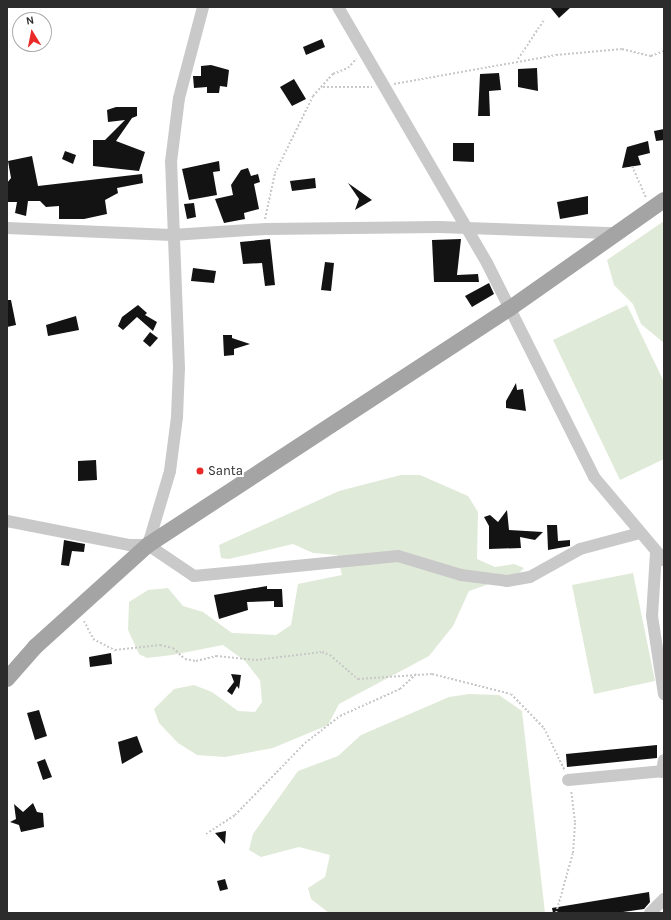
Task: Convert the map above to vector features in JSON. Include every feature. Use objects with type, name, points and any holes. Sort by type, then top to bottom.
[{"type":"main road","points":[[7,679],[35,647],[148,545],[509,309],[664,200]]},
{"type":"street","points":[[148,545],[170,471],[177,417],[179,368],[172,235],[171,162],[178,105],[203,7]]},
{"type":"street","points":[[338,7],[382,86],[487,263],[594,477],[660,556],[652,616],[664,694]]},
{"type":"street","points":[[7,228],[172,235],[266,228],[465,228],[615,233]]},
{"type":"street","points":[[7,521],[129,545],[148,545],[194,576],[398,556],[461,576],[507,581],[530,578],[580,549],[640,533]]},
{"type":"street","points":[[568,780],[663,767]]},
{"type":"street","points":[[650,913],[664,899]]},
{"type":"path","points":[[518,60],[544,20]]},
{"type":"path","points":[[323,87],[356,89],[382,86],[518,60],[622,49],[651,56],[664,51]]},
{"type":"path","points":[[266,228],[265,212],[275,174],[313,96],[363,51]]},
{"type":"path","points":[[632,166],[650,210]]},
{"type":"path","points":[[78,609],[93,640],[115,650],[160,645],[173,648],[185,659],[196,660],[216,656],[256,660],[322,652],[330,655],[358,679],[432,674],[511,694],[544,728],[568,780],[575,822],[572,853],[556,913]]},
{"type":"path","points":[[206,834],[235,815],[305,743],[340,716],[400,688],[416,674]]},
{"type":"green space","points":[[664,221],[664,343],[641,324],[633,304],[614,285],[607,260]]},
{"type":"green space","points":[[627,305],[664,382],[664,459],[620,480],[553,340]]},
{"type":"green space","points":[[401,475],[420,475],[468,496],[478,512],[477,559],[495,567],[514,564],[524,568],[518,574],[469,591],[453,626],[429,656],[339,704],[328,725],[273,748],[225,757],[197,755],[178,743],[159,723],[154,709],[174,689],[194,685],[212,692],[238,711],[255,712],[262,702],[260,680],[245,661],[223,645],[172,655],[147,658],[139,654],[128,630],[129,602],[148,590],[168,588],[183,606],[203,612],[232,633],[276,635],[291,625],[298,584],[342,575],[337,555],[313,553],[293,544],[229,559],[221,558],[219,545],[339,491]]},
{"type":"green space","points":[[633,573],[655,681],[594,694],[572,585]]},
{"type":"green space","points":[[469,694],[499,695],[522,711],[545,913],[329,913],[311,899],[308,888],[325,877],[330,855],[299,847],[261,857],[249,850],[253,834],[298,771],[338,756],[361,735],[449,697]]},
{"type":"building","points":[[550,7],[571,7],[559,18]]},
{"type":"building","points":[[322,39],[325,47],[306,55],[303,47]]},
{"type":"building","points":[[211,65],[229,70],[227,87],[220,86],[219,93],[207,93],[207,87],[194,88],[193,76],[201,76],[201,66]]},
{"type":"building","points":[[537,68],[538,91],[518,87],[518,69]]},
{"type":"building","points":[[499,73],[501,90],[489,91],[490,116],[478,116],[480,74]]},
{"type":"building","points":[[294,79],[306,99],[292,106],[280,87]]},
{"type":"building","points":[[116,107],[137,107],[137,116],[132,118],[116,141],[145,152],[139,171],[93,166],[93,140],[105,140],[125,120],[108,122],[107,110]]},
{"type":"building","points":[[664,129],[664,140],[656,141],[654,131]]},
{"type":"building","points":[[648,141],[650,153],[638,156],[641,165],[622,168],[627,147]]},
{"type":"building","points":[[453,143],[474,143],[474,162],[453,161]]},
{"type":"building","points":[[65,151],[76,155],[73,164],[62,159]]},
{"type":"building","points":[[32,156],[38,186],[142,174],[143,183],[117,188],[118,193],[105,200],[107,214],[84,219],[59,219],[59,206],[46,207],[40,201],[28,201],[26,216],[15,213],[17,202],[7,202],[7,183],[11,178],[8,161]]},
{"type":"building","points":[[219,161],[220,171],[213,172],[217,195],[189,200],[182,169]]},
{"type":"building","points":[[248,168],[251,176],[258,174],[260,182],[254,184],[259,209],[244,213],[245,219],[224,223],[215,199],[233,195],[231,185],[241,170]]},
{"type":"building","points":[[315,178],[316,188],[292,191],[290,181]]},
{"type":"building","points":[[348,183],[372,200],[355,210],[359,199]]},
{"type":"building","points":[[588,196],[588,214],[560,219],[557,202]]},
{"type":"building","points":[[194,203],[196,217],[187,219],[184,204]]},
{"type":"building","points":[[270,239],[275,285],[265,286],[262,263],[243,264],[240,242]]},
{"type":"building","points":[[461,239],[457,275],[478,274],[479,282],[434,282],[432,240]]},
{"type":"building","points":[[325,262],[334,263],[331,291],[321,290]]},
{"type":"building","points":[[193,268],[216,271],[214,283],[191,281]]},
{"type":"building","points":[[489,283],[494,294],[472,307],[465,296]]},
{"type":"building","points":[[7,300],[11,300],[16,325],[7,327]]},
{"type":"building","points":[[138,305],[147,313],[145,315],[157,322],[153,331],[137,317],[123,330],[118,326],[122,317]]},
{"type":"building","points":[[76,316],[79,330],[48,336],[46,325]]},
{"type":"building","points":[[150,332],[158,338],[150,347],[143,341]]},
{"type":"building","points":[[223,335],[232,335],[232,338],[250,344],[234,349],[234,355],[224,356]]},
{"type":"building","points":[[516,383],[517,390],[523,389],[526,411],[506,408],[506,401]]},
{"type":"building","points":[[96,460],[97,480],[78,481],[78,461]]},
{"type":"building","points":[[507,510],[509,530],[543,532],[535,540],[520,537],[521,548],[489,549],[489,526],[484,517],[490,515],[498,522]]},
{"type":"building","points":[[547,525],[557,525],[558,541],[570,540],[570,546],[548,550]]},
{"type":"building","points":[[64,540],[85,544],[84,552],[72,551],[69,566],[61,565]]},
{"type":"building","points":[[267,586],[267,589],[282,589],[283,607],[274,607],[274,601],[247,602],[248,610],[219,619],[214,595]]},
{"type":"building","points":[[111,653],[112,664],[90,667],[89,657]]},
{"type":"building","points":[[231,674],[241,675],[239,689],[237,686],[232,695],[227,691],[234,682]]},
{"type":"building","points":[[39,710],[47,736],[35,740],[27,713]]},
{"type":"building","points":[[137,736],[143,752],[122,764],[118,742]]},
{"type":"building","points":[[657,745],[657,758],[567,767],[566,754]]},
{"type":"building","points":[[45,759],[52,777],[43,780],[37,762]]},
{"type":"building","points":[[33,803],[37,812],[43,813],[44,827],[21,832],[19,825],[10,822],[16,819],[14,804],[23,812]]},
{"type":"building","points":[[226,831],[225,844],[215,833]]},
{"type":"building","points":[[225,879],[228,889],[220,891],[217,881]]},
{"type":"building","points":[[649,892],[650,902],[644,909],[616,913],[553,913],[552,908]]},
{"type":"place","name":"Santa","points":[[200,471]]}]
